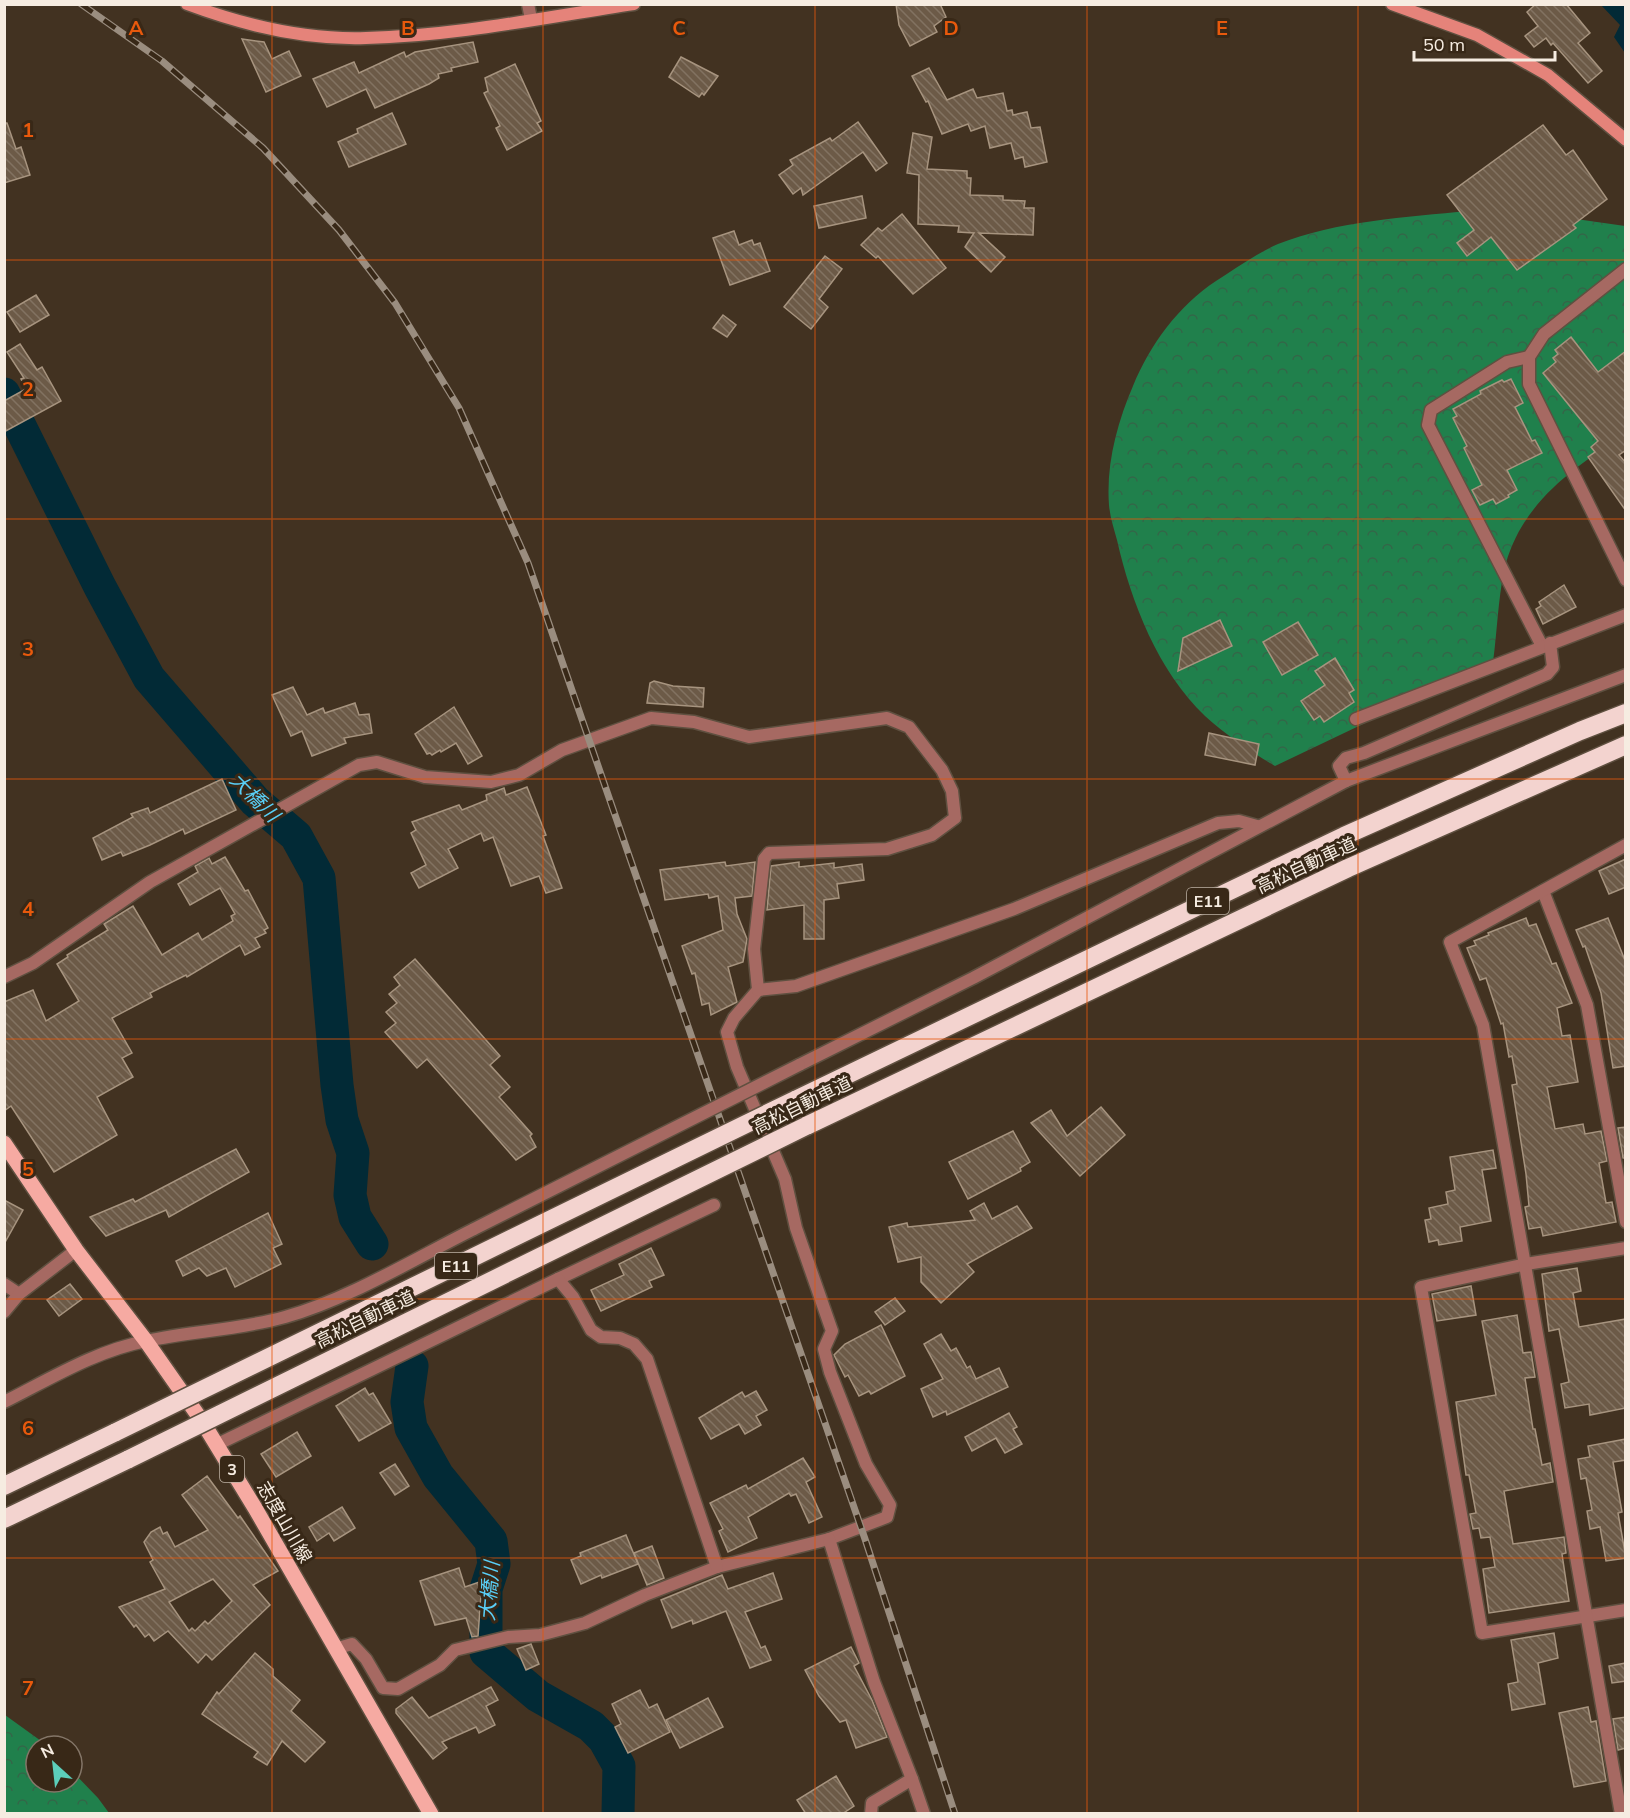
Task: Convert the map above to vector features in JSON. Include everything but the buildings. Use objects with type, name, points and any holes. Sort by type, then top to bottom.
[{"type":"highway","name":"高松自動車道","points":[[4,1486],[795,1100],[1344,836],[1580,730],[1626,713]]},
{"type":"highway","name":"高松自動車道","points":[[4,1519],[806,1126],[1348,868],[1626,745]]},
{"type":"main road","points":[[187,4],[216,15],[288,32],[364,38],[440,33],[585,8],[634,4]]},
{"type":"main road","points":[[1392,4],[1477,35],[1548,75],[1626,141]]},
{"type":"main road","name":"志度山川線","points":[[4,1143],[76,1250],[146,1341],[216,1445],[431,1814]]},
{"type":"street","points":[[528,4],[531,19]]},
{"type":"street","points":[[1626,269],[1544,334],[1529,357],[1529,384],[1534,398],[1626,580]]},
{"type":"street","points":[[1346,781],[1339,766],[1346,758],[1364,753],[1547,674],[1553,667],[1546,645],[1428,425],[1431,410],[1507,362],[1529,357]]},
{"type":"street","points":[[1356,719],[1626,615]]},
{"type":"street","points":[[4,1402],[91,1358],[146,1341],[285,1317],[336,1298],[1014,957],[1257,826],[1346,781],[1626,675]]},
{"type":"street","points":[[4,977],[33,963],[150,882],[359,765],[376,762],[425,777],[491,782],[519,775],[562,750],[651,718],[694,722],[749,737],[887,718],[909,727],[942,770],[952,791],[955,818],[933,835],[887,849],[768,853],[764,859],[754,949],[758,990]]},
{"type":"street","points":[[335,1649],[352,1644],[366,1659],[383,1688],[398,1689],[440,1665],[455,1650],[508,1637],[540,1635],[585,1623],[645,1595],[717,1567],[829,1539],[887,1517],[890,1505],[866,1464],[830,1372],[825,1349],[832,1331],[796,1228],[785,1179],[737,1067],[727,1032],[734,1018],[758,990],[796,986],[1014,909],[1218,823],[1239,820],[1257,826]]},
{"type":"street","points":[[1621,1814],[1484,1025],[1450,942],[1626,845]]},
{"type":"street","points":[[1543,891],[1587,1005],[1626,1222]]},
{"type":"street","points":[[216,1445],[714,1205]]},
{"type":"street","points":[[1626,1248],[1526,1264],[1421,1287],[1482,1633],[1626,1610]]},
{"type":"street","points":[[4,1312],[19,1294],[76,1250]]},
{"type":"street","points":[[558,1280],[573,1297],[591,1330],[601,1336],[620,1338],[634,1344],[647,1359],[717,1567]]},
{"type":"street","points":[[4,1284],[19,1294]]},
{"type":"street","points":[[829,1539],[874,1682],[924,1814]]},
{"type":"street","points":[[871,1814],[872,1803],[912,1779]]},
{"type":"green space","points":[[1469,211],[1562,217],[1625,226],[1625,435],[1567,475],[1535,508],[1522,527],[1511,548],[1504,571],[1493,662],[1275,766],[1239,743],[1205,716],[1173,678],[1149,634],[1130,587],[1110,509],[1109,475],[1122,415],[1148,356],[1178,314],[1202,291],[1254,256],[1278,244],[1324,230],[1372,221]]},
{"type":"green space","points":[[5,1715],[31,1734],[24,1734],[24,1794],[84,1794],[84,1783],[109,1813],[5,1813]]},
{"type":"water","points":[[1601,5],[1625,5],[1625,53],[1614,37],[1620,25]]},
{"type":"waterway","name":"大橋川","points":[[4,394],[100,587],[149,678],[255,801],[296,836],[319,878],[337,1085],[342,1120],[353,1153],[350,1195],[355,1217],[372,1244]]},
{"type":"waterway","name":"大橋川","points":[[412,1366],[407,1402],[411,1428],[438,1476],[491,1541],[494,1564],[486,1589],[486,1652],[538,1696],[591,1726],[604,1739],[619,1766],[618,1814]]},
{"type":"railway","points":[[81,4],[162,61],[263,148],[339,230],[395,303],[459,408],[528,563],[865,1539],[955,1814]]}]
